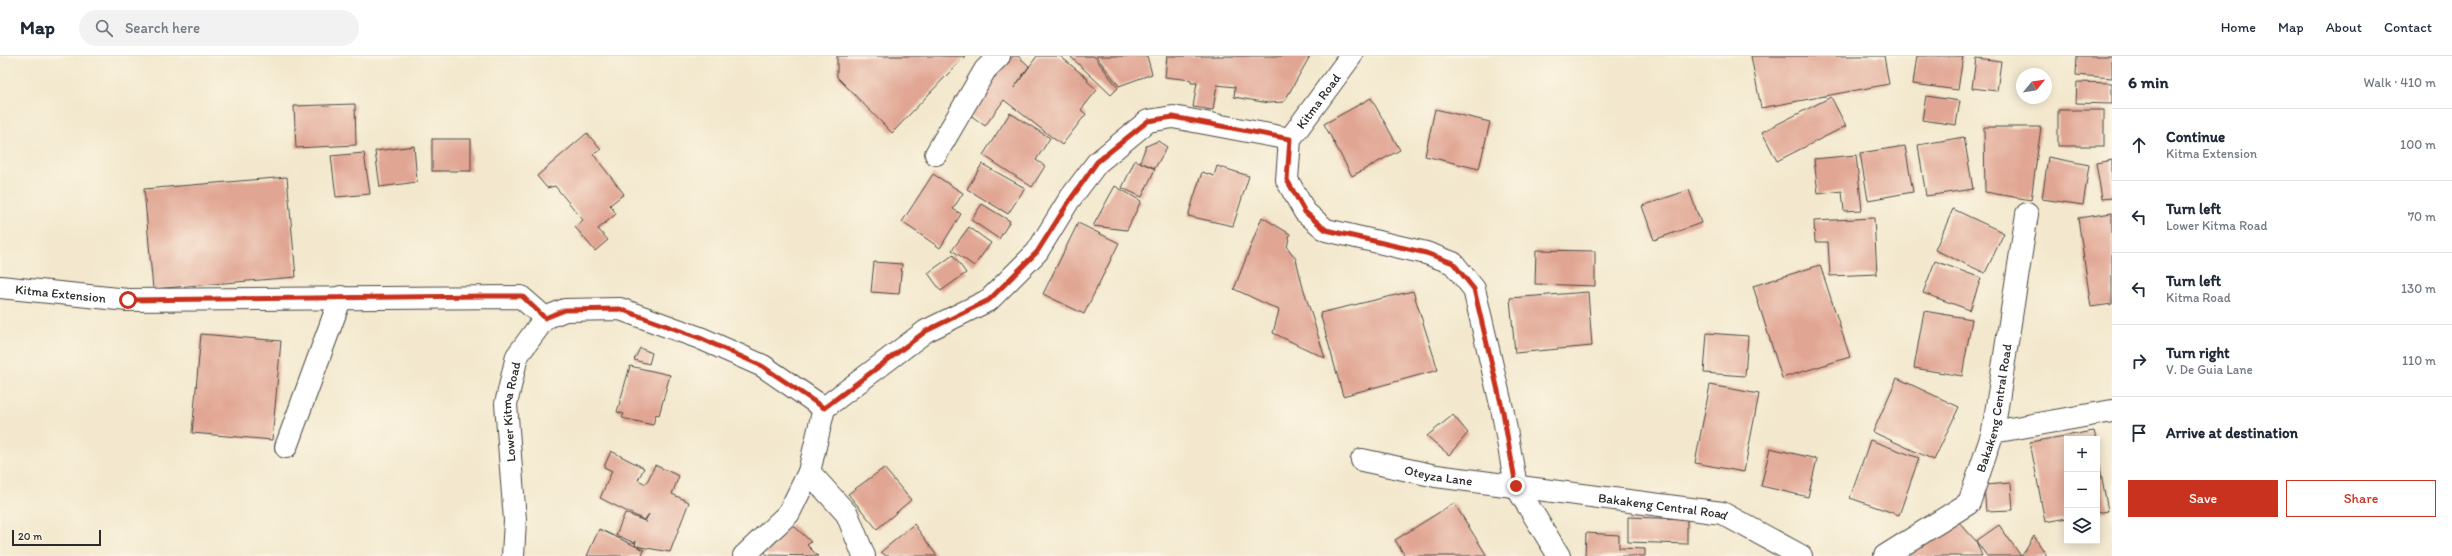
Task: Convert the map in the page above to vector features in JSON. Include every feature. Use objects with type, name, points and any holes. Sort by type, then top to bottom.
[{"type":"street","points":[[936,154],[985,70],[999,56]]},
{"type":"street","name":"Kitma Road","points":[[824,408],[926,331],[989,300],[1037,252],[1070,200],[1097,162],[1148,121],[1173,117],[1290,139],[1351,56]]},
{"type":"street","points":[[1290,139],[1287,180],[1305,212],[1326,230],[1426,253],[1453,263],[1474,289],[1503,412],[1516,486],[1559,556]]},
{"type":"street","name":"Bakakeng Central Road","points":[[1885,556],[1969,503],[1993,432],[2027,214]]},
{"type":"street","name":"Kitma Extension","points":[[0,287],[128,300],[522,296],[545,318]]},
{"type":"street","points":[[286,447],[341,297]]},
{"type":"street","points":[[545,318],[565,310],[620,309],[700,338],[762,366],[824,408],[809,472],[789,513],[744,556]]},
{"type":"street","name":"Lower Kitma Road","points":[[513,556],[515,520],[506,404],[517,356],[545,318]]},
{"type":"street","points":[[1993,432],[2112,411]]},
{"type":"street","name":"Oteyza Lane","points":[[1362,460],[1436,476],[1516,486]]},
{"type":"street","points":[[809,472],[847,514],[864,556]]},
{"type":"street","name":"Bakakeng Central Road","points":[[1516,486],[1722,514],[1801,556]]},
{"type":"building","points":[[837,56],[965,56],[892,133],[837,77]]},
{"type":"building","points":[[1013,56],[1018,56],[1029,66],[1014,88],[1037,56],[1060,56],[1088,79],[1087,81],[1097,90],[1081,110],[1086,114],[1062,145],[1004,100],[985,126],[965,111]]},
{"type":"building","points":[[1070,56],[1094,56],[1118,88],[1111,95]]},
{"type":"building","points":[[1096,56],[1147,56],[1152,74],[1119,86]]},
{"type":"building","points":[[1167,56],[1310,56],[1284,102],[1268,103],[1234,97],[1235,87],[1217,85],[1213,110],[1193,107],[1197,83],[1191,83],[1191,80],[1165,77]]},
{"type":"building","points":[[1751,56],[1884,56],[1889,84],[1761,108]]},
{"type":"building","points":[[1917,56],[1963,56],[1958,90],[1913,84]]},
{"type":"building","points":[[2077,56],[2112,56],[2112,78],[2076,75]]},
{"type":"building","points":[[1976,58],[2001,61],[1997,91],[1972,88]]},
{"type":"building","points":[[2077,82],[2112,83],[2112,104],[2076,103]]},
{"type":"building","points":[[1926,96],[1960,101],[1956,125],[1922,120]]},
{"type":"building","points":[[1831,97],[1846,126],[1777,161],[1762,132]]},
{"type":"building","points":[[1371,98],[1400,150],[1352,176],[1324,124]]},
{"type":"building","points":[[355,104],[356,145],[296,148],[294,106]]},
{"type":"building","points":[[1435,109],[1490,122],[1479,169],[1425,156]]},
{"type":"building","points":[[2058,110],[2104,110],[2104,146],[2058,146]]},
{"type":"building","points":[[1010,113],[1050,138],[1036,160],[1045,166],[1032,187],[983,155]]},
{"type":"building","points":[[1984,127],[2041,127],[2031,200],[1985,192]]},
{"type":"building","points":[[587,133],[601,150],[593,154],[624,194],[610,205],[616,214],[598,229],[608,240],[595,251],[575,227],[583,220],[555,186],[547,188],[537,176]]},
{"type":"building","points":[[1964,137],[1973,189],[1926,196],[1918,145]]},
{"type":"building","points":[[432,139],[471,139],[471,171],[432,171]]},
{"type":"building","points":[[1158,141],[1167,147],[1155,168],[1140,162],[1146,146]]},
{"type":"building","points":[[414,146],[417,182],[380,187],[375,151]]},
{"type":"building","points":[[1905,146],[1913,192],[1868,200],[1860,153]]},
{"type":"building","points":[[364,153],[370,194],[336,197],[331,156]]},
{"type":"building","points":[[1856,155],[1862,210],[1844,211],[1842,191],[1818,194],[1814,159]]},
{"type":"building","points":[[2048,157],[2089,165],[2083,205],[2042,199]]},
{"type":"building","points":[[1135,160],[1155,169],[1142,197],[1122,188]]},
{"type":"building","points":[[2112,160],[2112,198],[2102,199],[2096,163]]},
{"type":"building","points":[[982,164],[1025,188],[1008,214],[967,189]]},
{"type":"building","points":[[1217,166],[1249,176],[1233,226],[1188,216],[1202,172],[1214,176]]},
{"type":"building","points":[[933,174],[963,193],[953,209],[961,214],[940,248],[902,222]]},
{"type":"building","points":[[287,177],[296,277],[153,289],[144,189]]},
{"type":"building","points":[[1115,186],[1141,201],[1127,230],[1093,226]]},
{"type":"building","points":[[1689,190],[1701,223],[1654,240],[1642,206]]},
{"type":"building","points":[[982,204],[1010,221],[999,239],[971,220]]},
{"type":"building","points":[[1953,209],[2004,233],[1985,273],[1935,250]]},
{"type":"building","points":[[2112,213],[2112,304],[2091,307],[2078,218]]},
{"type":"building","points":[[1262,217],[1290,234],[1287,247],[1296,259],[1302,284],[1325,358],[1273,333],[1279,310],[1234,289]]},
{"type":"building","points":[[1874,218],[1877,274],[1830,276],[1828,242],[1815,242],[1814,221]]},
{"type":"building","points":[[1078,223],[1119,243],[1084,314],[1043,294]]},
{"type":"building","points":[[969,227],[991,243],[974,266],[952,250]]},
{"type":"building","points":[[1536,250],[1595,251],[1595,286],[1535,284]]},
{"type":"building","points":[[953,255],[966,273],[941,291],[928,273]]},
{"type":"building","points":[[1935,261],[1981,278],[1970,310],[1923,293]]},
{"type":"building","points":[[874,262],[902,264],[899,294],[871,292]]},
{"type":"building","points":[[1820,265],[1850,357],[1782,378],[1753,286]]},
{"type":"building","points":[[1413,291],[1438,370],[1343,396],[1320,313]]},
{"type":"building","points":[[1588,292],[1592,346],[1515,353],[1510,298]]},
{"type":"building","points":[[1924,311],[1972,319],[1962,376],[1914,368]]},
{"type":"building","points":[[1707,333],[1748,336],[1745,376],[1704,373]]},
{"type":"building","points":[[201,334],[281,341],[272,440],[192,433]]},
{"type":"building","points":[[640,348],[652,353],[649,364],[634,360]]},
{"type":"building","points":[[630,366],[670,375],[659,415],[656,414],[653,425],[622,418],[624,414],[617,412]]},
{"type":"building","points":[[1897,378],[1959,407],[1934,460],[1873,432]]},
{"type":"building","points":[[1710,385],[1759,394],[1744,472],[1695,463]]},
{"type":"building","points":[[1453,415],[1468,433],[1449,455],[1427,436]]},
{"type":"building","points":[[2094,431],[2095,436],[2065,436]]},
{"type":"building","points":[[2064,436],[2064,519],[2045,522],[2030,442]]},
{"type":"building","points":[[1870,440],[1919,458],[1899,515],[1850,498]]},
{"type":"building","points":[[1770,448],[1817,459],[1808,497],[1761,486]]},
{"type":"building","points":[[611,451],[644,468],[638,480],[646,484],[655,465],[679,476],[672,494],[689,502],[670,552],[635,546],[636,541],[635,543],[616,535],[625,513],[647,522],[645,521],[649,514],[644,520],[600,498],[612,471],[604,467]]},
{"type":"building","points":[[2100,467],[2108,511],[2100,512]]},
{"type":"building","points":[[884,468],[911,500],[877,529],[848,494]]},
{"type":"building","points":[[2011,483],[2013,510],[1986,511],[1984,485]]},
{"type":"building","points":[[1454,503],[1487,556],[1405,556],[1395,540]]},
{"type":"building","points":[[1628,517],[1687,519],[1687,544],[1628,542]]},
{"type":"building","points":[[1957,520],[1976,541],[1982,556],[1896,556]]},
{"type":"building","points":[[792,524],[811,542],[807,545],[818,556],[767,555],[764,551]]},
{"type":"building","points":[[914,524],[937,556],[886,556],[881,552]]},
{"type":"building","points":[[1999,525],[2021,556],[1987,556],[1976,541]]},
{"type":"building","points":[[599,529],[644,550],[642,556],[587,556]]},
{"type":"building","points":[[1586,533],[1619,535],[1619,548],[1645,549],[1645,556],[1585,556]]},
{"type":"building","points":[[2034,536],[2047,556],[2021,556]]},
{"type":"route","points":[[128,300],[522,296],[545,318],[565,310],[620,309],[700,338],[762,366],[824,408],[926,331],[989,300],[1015,276],[1037,252],[1070,200],[1097,162],[1128,135],[1148,121],[1173,117],[1290,139],[1287,180],[1305,212],[1326,230],[1426,253],[1453,263],[1474,289],[1487,351],[1503,412],[1516,486]]}]
